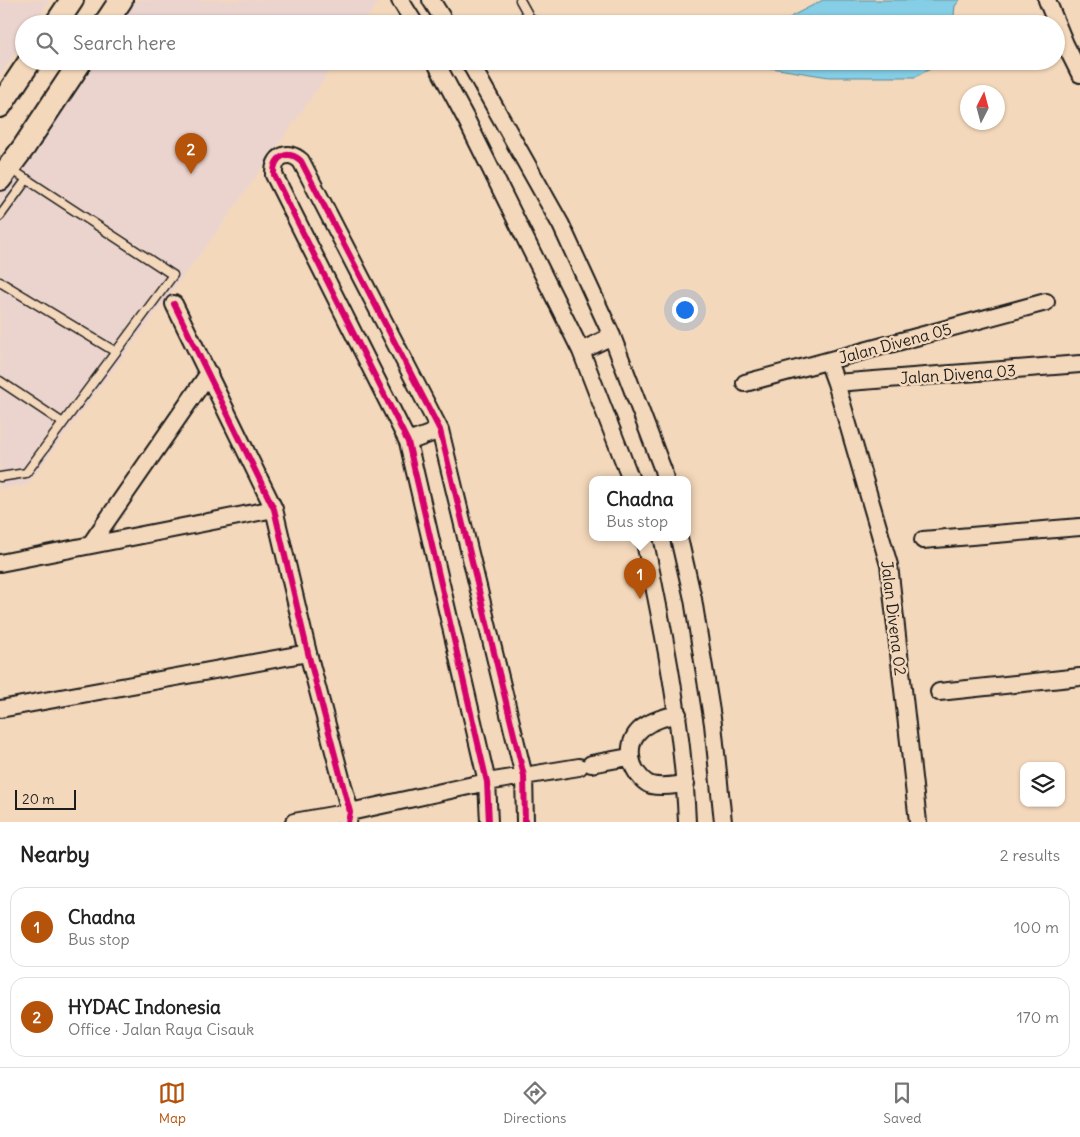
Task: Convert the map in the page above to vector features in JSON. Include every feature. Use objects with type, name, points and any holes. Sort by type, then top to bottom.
[{"type":"main road","points":[[62,15],[72,0]]},
{"type":"main road","points":[[112,15],[121,0]]},
{"type":"main road","points":[[0,106],[24,70]]},
{"type":"main road","points":[[12,175],[76,70]]},
{"type":"street","points":[[400,0],[409,15]]},
{"type":"street","points":[[431,0],[440,15]]},
{"type":"street","points":[[1047,0],[1053,15]]},
{"type":"street","points":[[1065,44],[1080,74]]},
{"type":"street","points":[[440,70],[466,118],[582,351],[629,476]]},
{"type":"street","points":[[474,70],[561,225],[612,336],[664,476]]},
{"type":"street","points":[[490,822],[487,782],[408,442],[274,174],[273,167],[282,156],[296,156],[302,161],[440,430],[524,776],[525,822]]},
{"type":"street","name":"Jalan Divena 05","points":[[745,383],[1046,302]]},
{"type":"street","points":[[174,304],[274,509],[349,817]]},
{"type":"street","points":[[582,351],[612,336]]},
{"type":"street","name":"Jalan Divena 02","points":[[828,361],[889,565],[918,822]]},
{"type":"street","name":"Jalan Divena 03","points":[[836,383],[1080,364]]},
{"type":"street","points":[[90,545],[208,373]]},
{"type":"street","points":[[408,442],[440,430]]},
{"type":"street","points":[[0,563],[274,509]]},
{"type":"street","points":[[923,540],[1080,527]]},
{"type":"street","points":[[645,541],[678,714],[686,784],[687,822]]},
{"type":"street","points":[[680,541],[696,618],[713,724],[723,822]]},
{"type":"street","points":[[0,709],[308,653]]},
{"type":"street","points":[[939,692],[1080,677]]},
{"type":"street","points":[[678,714],[658,719],[641,729],[633,741],[630,757],[636,772],[649,785],[686,784]]},
{"type":"street","points":[[294,822],[349,817],[487,782],[630,757]]},
{"type":"lane","points":[[520,0],[528,15]]},
{"type":"lane","points":[[0,216],[12,175],[173,275],[26,472],[0,477]]},
{"type":"lane","points":[[0,282],[116,352]]},
{"type":"lane","points":[[0,381],[63,423]]},
{"type":"shaded area","points":[[0,0],[50,0],[40,15],[15,15],[15,54],[0,77]]},
{"type":"shaded area","points":[[133,0],[380,0],[369,15],[122,15]]},
{"type":"shaded area","points":[[84,70],[331,70],[220,228],[27,485],[0,489],[0,187]]},
{"type":"water","points":[[823,0],[960,0],[955,6],[954,15],[794,15]]},
{"type":"water","points":[[784,70],[928,70],[915,77],[829,77]]},
{"type":"cycle path","points":[[489,822],[487,782],[408,442],[274,175],[276,163],[282,156],[291,155],[301,161],[440,430],[524,776],[525,822]]},
{"type":"cycle path","points":[[174,304],[274,509],[308,653],[350,812],[348,822]]},
{"type":"place","name":"HYDAC Indonesia","points":[[191,174]]},
{"type":"place","name":"Chadna","points":[[640,599]]}]
